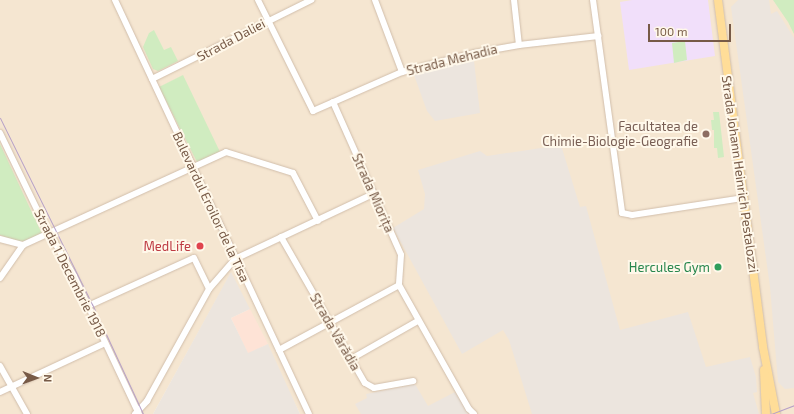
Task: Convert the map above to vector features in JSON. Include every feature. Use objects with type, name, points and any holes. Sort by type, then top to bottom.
[{"type":"main road","name":"Strada Johann Heinrich Pestalozzi","points":[[718,0],[771,413]]},
{"type":"street","name":"Bulevardul Eroilor de la Tisa","points":[[115,0],[235,259],[309,414]]},
{"type":"street","points":[[258,0],[269,20]]},
{"type":"street","name":"Strada Daliei","points":[[152,79],[311,0]]},
{"type":"street","points":[[375,0],[402,72]]},
{"type":"street","points":[[514,0],[519,45]]},
{"type":"street","points":[[593,0],[620,209],[624,215],[744,198]]},
{"type":"street","name":"Strada Mehadia","points":[[269,20],[313,111],[402,72],[474,53],[519,45],[598,36]]},
{"type":"street","name":"Strada Miorița","points":[[333,102],[401,255],[398,285]]},
{"type":"street","name":"Strada 1 Decembrie 1918","points":[[0,133],[88,306],[137,413]]},
{"type":"street","points":[[0,278],[23,245],[194,168],[226,152],[294,173],[318,220]]},
{"type":"street","points":[[137,413],[155,388],[209,289],[235,259],[373,194]]},
{"type":"street","name":"Strada Vărădia","points":[[281,237],[328,322],[365,383],[371,388],[413,381]]},
{"type":"street","points":[[0,239],[23,245]]},
{"type":"street","points":[[88,306],[194,258],[209,289]]},
{"type":"street","points":[[279,350],[398,285],[468,409],[474,414]]},
{"type":"street","points":[[351,359],[418,321]]},
{"type":"street","points":[[0,392],[105,343]]},
{"type":"street","points":[[0,366],[13,386],[27,414]]},
{"type":"shaded area","points":[[0,0],[794,0],[794,414],[300,414],[231,273],[153,414],[0,414]]},
{"type":"shaded area","points":[[632,0],[708,0],[715,56],[629,70],[620,2]]},
{"type":"shaded area","points":[[738,0],[769,0],[771,14],[777,11],[794,38],[794,388],[785,389],[778,382],[770,287],[731,7]]},
{"type":"shaded area","points":[[471,59],[474,61],[480,113],[435,121],[427,111],[414,75]]},
{"type":"shaded area","points":[[561,145],[580,207],[586,206],[620,330],[688,312],[706,367],[750,357],[756,377],[757,392],[753,393],[759,414],[532,414],[509,340],[503,330],[462,354],[393,228],[424,209],[425,194],[418,170],[480,151],[487,156]]},
{"type":"shaded area","points":[[231,272],[250,309],[231,318],[248,353],[268,344],[300,414],[153,414]]},
{"type":"shaded area","points":[[250,309],[268,344],[248,354],[231,318]]},
{"type":"shaded area","points":[[415,384],[428,406],[455,392],[469,414],[361,414],[355,404],[367,398],[366,394]]},
{"type":"green space","points":[[773,0],[794,0],[794,34],[788,22]]},
{"type":"green space","points":[[154,30],[164,50],[171,47],[178,61],[158,71],[153,69],[143,47],[149,33]]},
{"type":"green space","points":[[685,41],[687,60],[674,63],[672,43]]},
{"type":"green space","points":[[183,75],[221,154],[197,162],[159,87]]},
{"type":"green space","points":[[713,112],[719,112],[724,157],[718,158],[717,148],[714,148],[714,130],[712,130],[711,120],[714,120]]},
{"type":"green space","points":[[0,144],[42,234],[27,241],[16,242],[0,235]]},
{"type":"tram line","points":[[0,118],[92,304],[143,414]]},
{"type":"tram line","points":[[771,414],[794,405]]},
{"type":"place","name":"Facultatea de Chimie-Biologie-Geografie","points":[[706,134]]},
{"type":"place","name":"MedLife","points":[[200,246]]},
{"type":"place","name":"Hercules Gym","points":[[718,267]]}]
